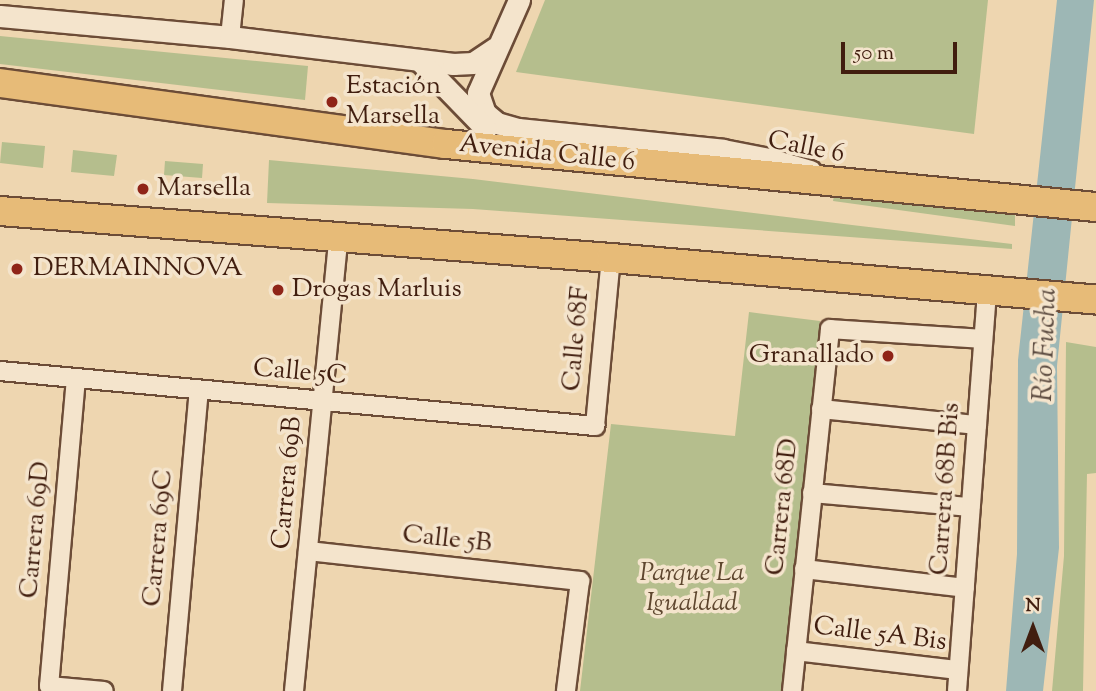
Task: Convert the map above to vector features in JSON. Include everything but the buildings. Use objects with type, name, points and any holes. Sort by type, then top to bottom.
[{"type":"highway","name":"Avenida Calle 6","points":[[0,83],[446,144],[862,187],[1093,206]]},
{"type":"highway","points":[[446,144],[499,135]]},
{"type":"highway","points":[[0,211],[611,258],[1084,299]]},
{"type":"street","points":[[230,37],[234,0]]},
{"type":"street","points":[[0,16],[230,37],[419,60],[473,63],[497,46],[519,0]]},
{"type":"street","name":"Calle 6","points":[[497,46],[479,88],[480,105],[491,119],[506,127],[744,154],[862,187]]},
{"type":"street","name":"Calle 6","points":[[419,60],[482,126],[499,135],[719,160],[862,187]]},
{"type":"street","name":"Carrera 69B","points":[[294,691],[338,239]]},
{"type":"street","name":"Calle 68F","points":[[595,426],[611,258]]},
{"type":"street","name":"Carrera 68B Bis","points":[[957,691],[983,339],[998,292]]},
{"type":"street","name":"Carrera 68D","points":[[792,691],[830,329],[983,339]]},
{"type":"street","name":"Calle 5C","points":[[0,371],[595,426]]},
{"type":"street","name":"Carrera 69D","points":[[76,378],[49,686],[104,691]]},
{"type":"street","name":"Carrera 69C","points":[[172,691],[199,390]]},
{"type":"street","points":[[821,410],[977,425]]},
{"type":"street","points":[[812,493],[970,508]]},
{"type":"street","name":"Calle 5B","points":[[308,551],[580,581],[566,691]]},
{"type":"street","points":[[804,569],[965,588]]},
{"type":"street","name":"Calle 5A Bis","points":[[796,651],[958,670]]},
{"type":"green space","points":[[545,0],[988,0],[974,134],[516,72]]},
{"type":"green space","points":[[0,36],[308,66],[305,100],[0,64]]},
{"type":"green space","points":[[2,142],[45,146],[43,168],[0,163]]},
{"type":"green space","points":[[73,150],[117,155],[114,176],[71,172]]},
{"type":"green space","points":[[269,160],[473,179],[1012,244],[1012,249],[473,209],[267,203]]},
{"type":"green space","points":[[165,161],[203,164],[202,178],[164,175]]},
{"type":"green space","points":[[834,196],[1015,213],[1015,226],[833,201]]},
{"type":"green space","name":"Parque La Igualdad","points":[[749,312],[820,321],[782,691],[580,691],[611,424],[735,436]]},
{"type":"green space","points":[[1066,342],[1096,347],[1096,473],[1087,474],[1083,691],[1052,691],[1064,556]]},
{"type":"water","name":"Río Fucha","points":[[1057,0],[1094,0],[1057,366],[1059,548],[1043,691],[1006,691],[1017,554],[1018,360]]},
{"type":"place","name":"Estación Marsella","points":[[332,102]]},
{"type":"place","name":"Marsella","points":[[143,189]]},
{"type":"place","name":"DERMAINNOVA","points":[[17,269]]},
{"type":"place","name":"Drogas Marluis","points":[[278,290]]},
{"type":"place","name":"Granallado","points":[[888,356]]}]
